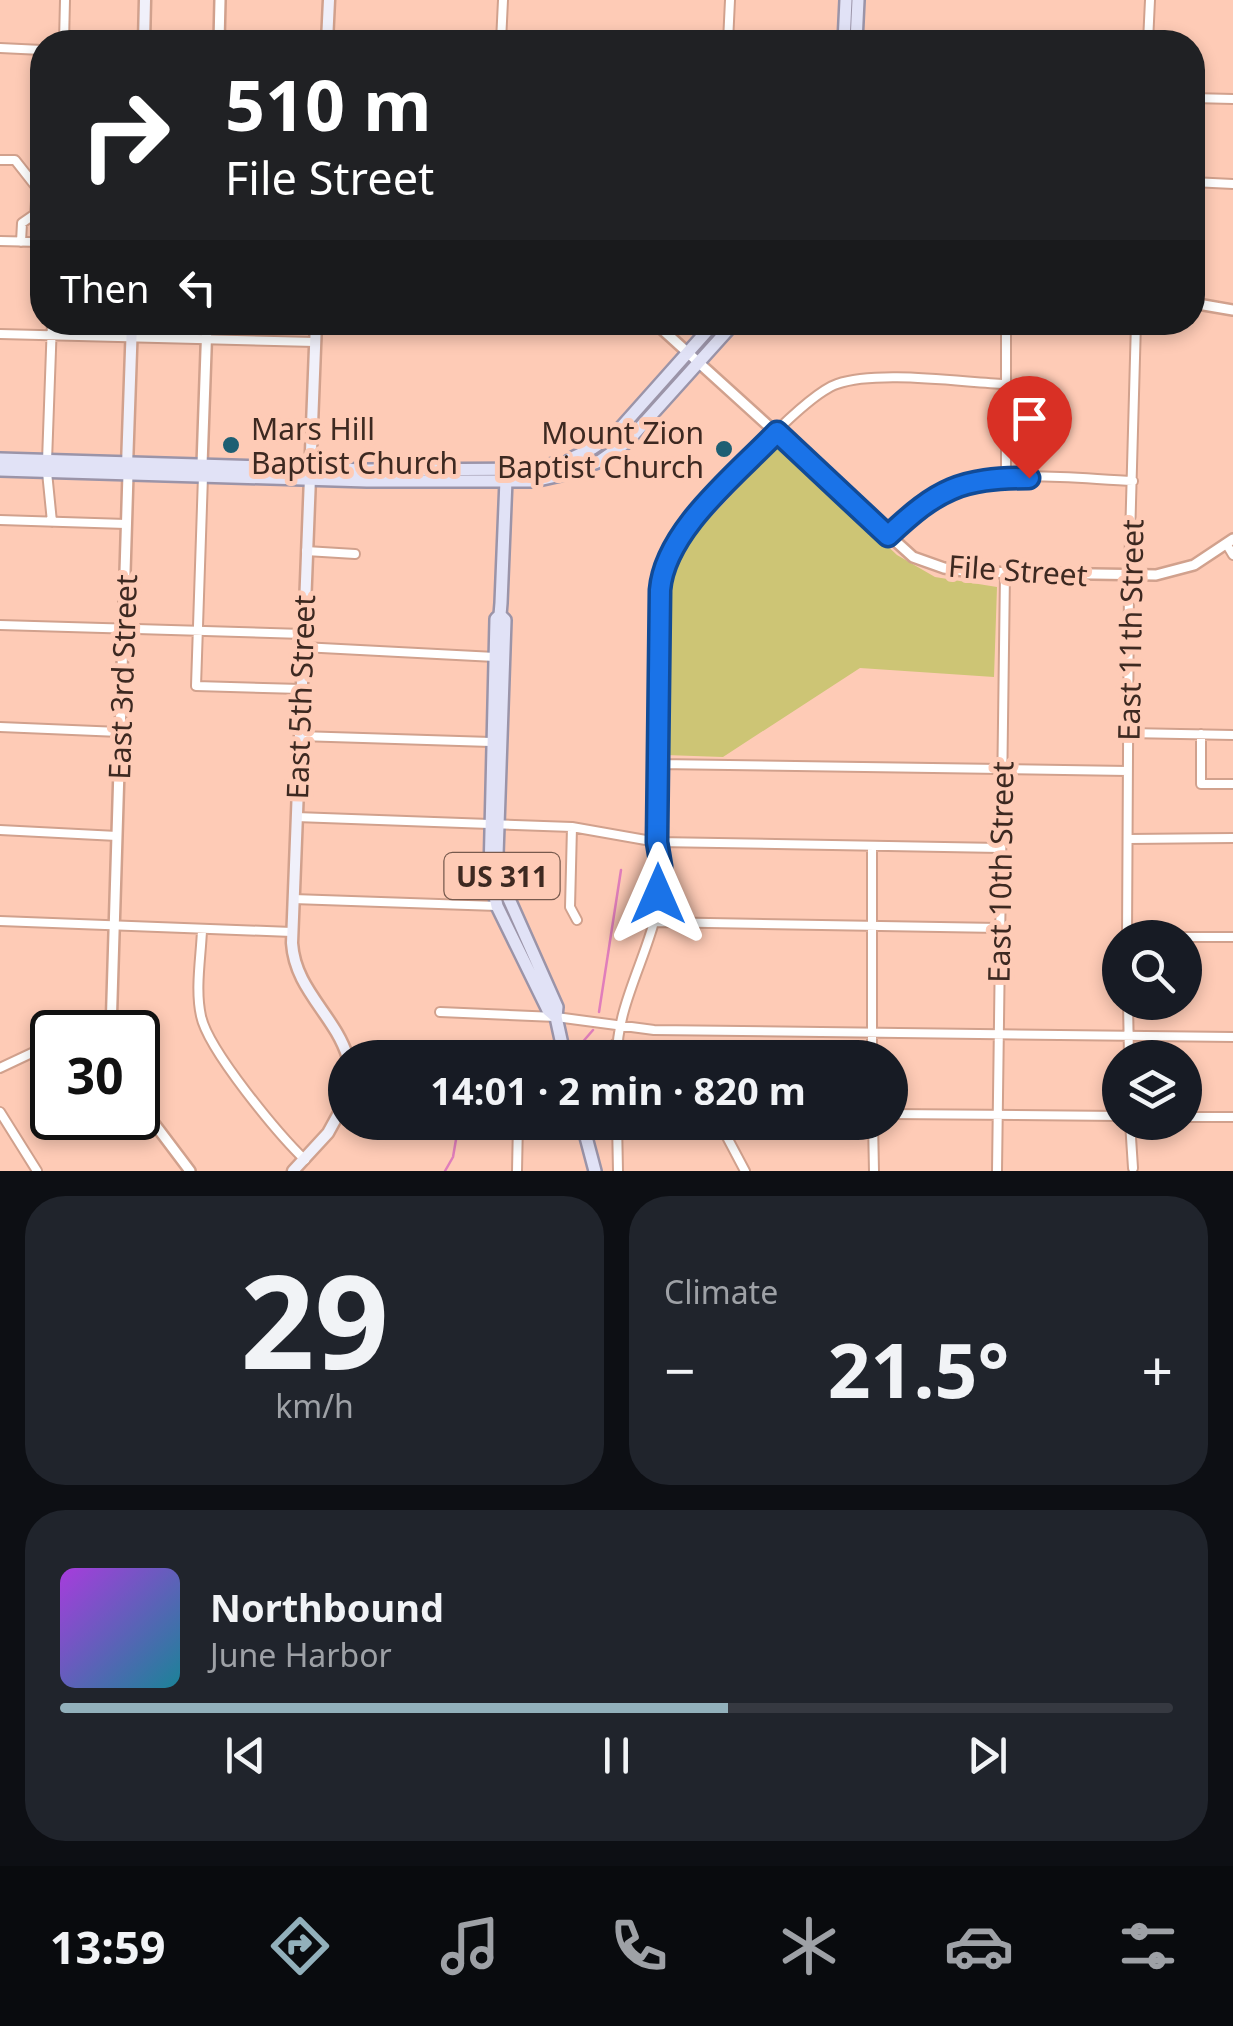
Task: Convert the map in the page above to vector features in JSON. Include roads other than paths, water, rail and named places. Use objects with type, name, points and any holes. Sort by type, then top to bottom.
[{"type":"main road","points":[[144,30],[145,0]]},
{"type":"main road","points":[[328,30],[329,0]]},
{"type":"main road","points":[[845,30],[846,0]]},
{"type":"main road","points":[[857,30],[858,0]]},
{"type":"main road","name":"East 5th Street","points":[[315,335],[292,932],[298,974],[342,1040]]},
{"type":"main road","points":[[506,477],[566,461],[617,432],[704,335]]},
{"type":"main road","points":[[0,470],[47,467],[506,477],[570,473],[600,461],[627,442],[723,335]]},
{"type":"main road","name":"East 3rd Street","points":[[127,469],[132,338]]},
{"type":"main road","points":[[0,459],[47,467]]},
{"type":"main road","name":"US 311","points":[[506,477],[500,615],[496,619],[494,657],[493,826],[505,890],[557,1007],[561,1040]]},
{"type":"main road","name":"US 311","points":[[500,615],[505,620],[490,874],[498,906],[548,1010],[556,1017]]},
{"type":"main road","points":[[498,906],[507,912],[525,947],[532,948]]},
{"type":"main road","points":[[293,1171],[303,1166],[328,1133]]},
{"type":"main road","points":[[587,1140],[596,1171]]},
{"type":"street","points":[[64,30],[65,0]]},
{"type":"street","points":[[219,30],[220,0]]},
{"type":"street","points":[[502,30],[503,0]]},
{"type":"street","points":[[729,30],[730,0]]},
{"type":"street","points":[[1149,30],[1150,0]]},
{"type":"street","points":[[0,48],[30,49]]},
{"type":"street","points":[[1205,98],[1233,99]]},
{"type":"street","points":[[0,160],[15,160],[30,179]]},
{"type":"street","points":[[1205,183],[1233,184]]},
{"type":"street","points":[[21,242],[22,223],[30,218]]},
{"type":"street","points":[[0,241],[30,242]]},
{"type":"street","points":[[1205,305],[1233,310]]},
{"type":"street","points":[[0,334],[315,342]]},
{"type":"street","points":[[207,335],[196,686],[301,689]]},
{"type":"street","name":"File Street","points":[[669,335],[913,557],[944,568],[1129,576],[1183,570],[1231,546]]},
{"type":"street","points":[[1006,335],[1006,478]]},
{"type":"street","name":"East 11th Street","points":[[1128,920],[1129,576],[1136,335]]},
{"type":"street","points":[[51,337],[47,467],[52,522]]},
{"type":"street","points":[[616,1040],[654,922],[661,866],[657,842],[663,566],[681,535],[818,392],[849,380],[1005,384]]},
{"type":"street","name":"East 3rd Street","points":[[112,1010],[127,469]]},
{"type":"street","points":[[888,536],[926,502],[946,490],[1006,478],[1132,481]]},
{"type":"street","points":[[0,520],[126,524]]},
{"type":"street","points":[[306,551],[355,554]]},
{"type":"street","name":"East 10th Street","points":[[996,1171],[1005,573]]},
{"type":"street","points":[[0,625],[303,634]]},
{"type":"street","points":[[302,648],[494,657]]},
{"type":"street","points":[[0,727],[120,732]]},
{"type":"street","points":[[1128,733],[1233,735]]},
{"type":"street","points":[[1201,734],[1202,784],[1233,784]]},
{"type":"street","points":[[299,736],[492,742]]},
{"type":"street","points":[[659,764],[1128,772]]},
{"type":"street","points":[[296,817],[572,828],[657,842],[1000,848]]},
{"type":"street","points":[[572,828],[570,907],[576,920]]},
{"type":"street","points":[[0,830],[117,836]]},
{"type":"street","points":[[1128,839],[1233,838]]},
{"type":"street","points":[[872,846],[872,1040]]},
{"type":"street","points":[[293,900],[498,906]]},
{"type":"street","points":[[0,921],[292,932]]},
{"type":"street","points":[[654,922],[999,928]]},
{"type":"street","points":[[202,930],[199,997],[205,1030],[303,1166]]},
{"type":"street","points":[[1202,937],[1233,937]]},
{"type":"street","points":[[440,1012],[556,1017],[654,1030],[1233,1037]]},
{"type":"street","points":[[1128,1020],[1128,1040]]},
{"type":"street","points":[[0,1068],[30,1054]]},
{"type":"street","points":[[0,1112],[37,1171]]},
{"type":"street","points":[[908,1114],[1102,1116]]},
{"type":"street","points":[[1202,1117],[1233,1117]]},
{"type":"street","points":[[160,1131],[190,1171]]},
{"type":"street","points":[[517,1171],[518,1140]]},
{"type":"street","points":[[617,1140],[618,1171]]},
{"type":"street","points":[[729,1140],[746,1171]]},
{"type":"street","points":[[873,1140],[874,1171]]},
{"type":"street","points":[[1131,1140],[1133,1168]]},
{"type":"waterway","points":[[599,1012],[621,870]]},
{"type":"waterway","points":[[584,1040],[593,1030]]},
{"type":"waterway","points":[[445,1171],[456,1140]]},
{"type":"place","name":"Mars Hill Baptist Church","points":[[231,445]]},
{"type":"place","name":"Mount Zion Baptist Church","points":[[724,449]]}]
